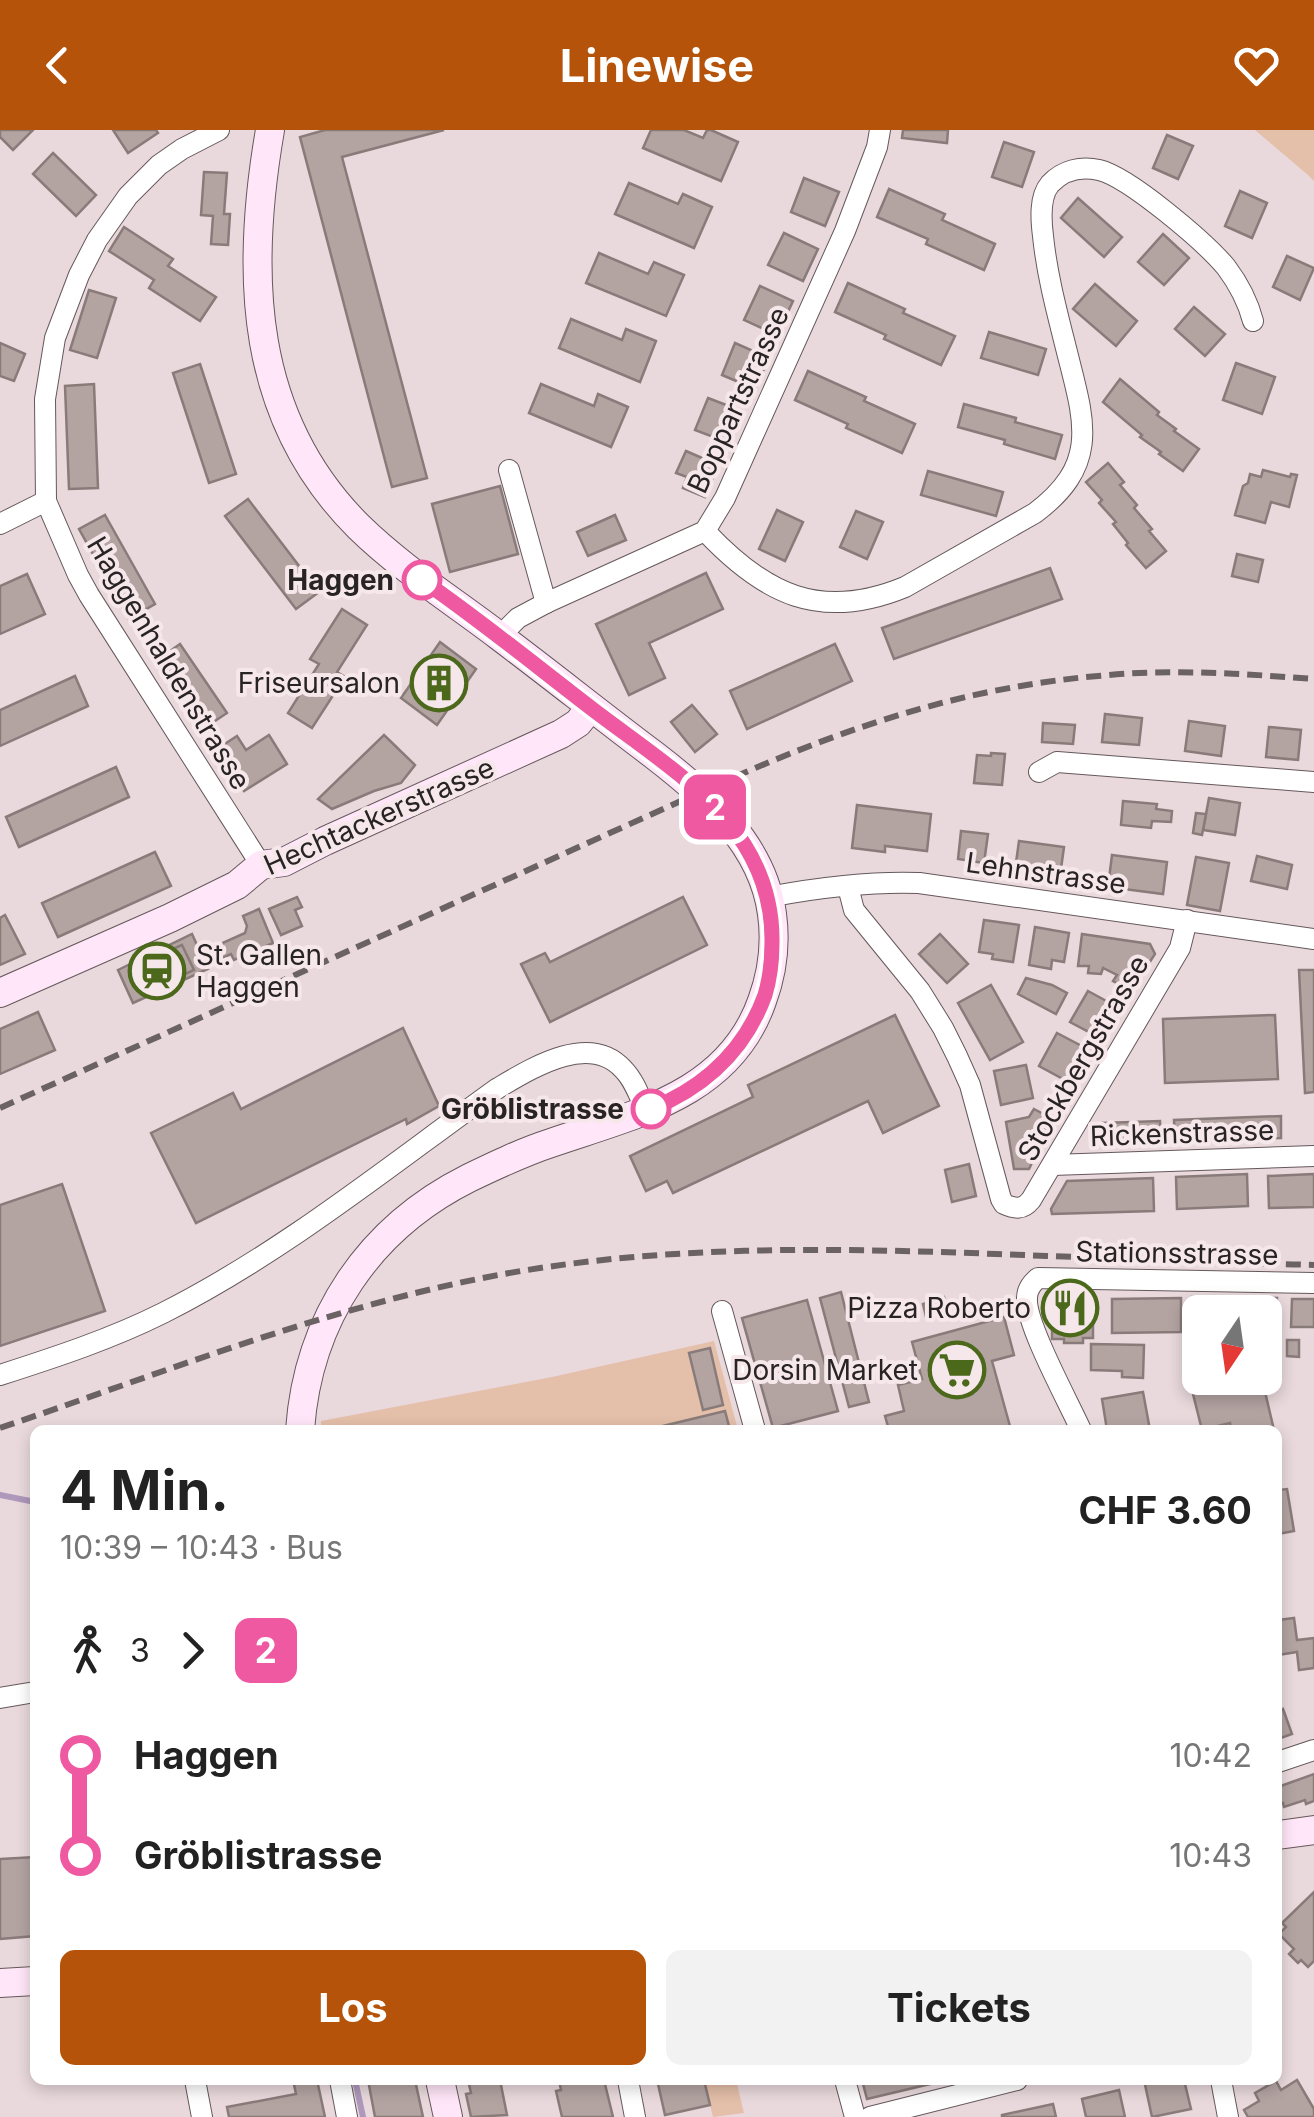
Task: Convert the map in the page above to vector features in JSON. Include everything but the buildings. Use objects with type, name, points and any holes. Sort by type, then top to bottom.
[{"type":"street","name":"Haggenhaldenstrasse","points":[[219,130],[159,165],[128,196],[98,240],[72,289],[49,366],[44,422],[46,501],[89,595],[261,865]]},
{"type":"street","points":[[270,130],[260,197],[258,296],[266,358],[283,418],[307,460],[358,526],[419,578],[690,783],[722,813],[758,865],[773,918],[768,986],[754,1022],[715,1072],[646,1111],[522,1153],[468,1178],[395,1228],[366,1259],[327,1318],[308,1374],[301,1425]]},
{"type":"street","name":"Boppartstrasse","points":[[500,636],[518,618],[546,603],[705,531],[726,498],[845,232],[880,130]]},
{"type":"street","points":[[705,531],[756,578],[780,590],[822,602],[846,603],[905,588],[1055,498],[1078,460],[1083,436],[1081,401],[1055,304],[1040,215],[1048,186],[1064,172],[1080,168],[1101,170],[1125,182],[1202,241],[1228,269],[1249,304],[1252,321]]},
{"type":"street","points":[[509,470],[546,603]]},
{"type":"street","points":[[0,524],[46,501]]},
{"type":"street","name":"Hechtackerstrasse","points":[[0,993],[244,882],[261,865],[284,862],[561,734],[590,708]]},
{"type":"street","points":[[1039,772],[1057,762],[1314,782]]},
{"type":"street","name":"Lehnstrasse","points":[[769,897],[896,882],[920,883],[1314,939]]},
{"type":"street","name":"Stockbergstrasse","points":[[848,887],[854,910],[944,1028],[970,1084],[1001,1199],[1011,1208],[1028,1204],[1052,1165],[1180,948],[1187,920]]},
{"type":"street","points":[[0,1376],[120,1333],[209,1288],[305,1229],[528,1070],[580,1053],[603,1054],[627,1072],[646,1111]]},
{"type":"street","name":"Rickenstrasse","points":[[1052,1165],[1314,1156]]},
{"type":"street","name":"Stationsstrasse","points":[[1079,1425],[1030,1320],[1026,1297],[1038,1278],[1314,1284]]},
{"type":"street","points":[[722,1311],[754,1425]]},
{"type":"street","points":[[0,1698],[30,1693]]},
{"type":"street","points":[[1282,1761],[1314,1750]]},
{"type":"street","points":[[1282,1834],[1314,1830]]},
{"type":"street","points":[[0,1983],[30,1981]]},
{"type":"street","points":[[196,2085],[202,2117]]},
{"type":"street","points":[[341,2085],[347,2117]]},
{"type":"street","points":[[441,2085],[448,2117]]},
{"type":"street","points":[[629,2085],[635,2117]]},
{"type":"street","points":[[846,2085],[855,2117]]},
{"type":"street","points":[[870,2117],[993,2085]]},
{"type":"street","points":[[1223,2085],[1228,2117]]},
{"type":"shaded area","points":[[1255,130],[1314,130],[1314,181],[1308,175]]},
{"type":"shaded area","points":[[714,1341],[737,1425],[321,1425],[321,1421]]},
{"type":"shaded area","points":[[705,2085],[737,2085],[744,2113],[713,2117]]},
{"type":"waterway","points":[[0,1495],[30,1501]]},
{"type":"waterway","points":[[356,2085],[363,2117]]},
{"type":"railway","points":[[0,1108],[723,782],[865,726],[959,699],[1057,680],[1186,672],[1314,679]]},
{"type":"railway","points":[[0,1428],[193,1361],[388,1300],[521,1271],[580,1263],[699,1253],[817,1250],[1314,1265]]},
{"type":"bus line","name":"2","points":[[422,580],[690,783],[722,813],[758,865],[773,918],[772,961],[768,986],[754,1022],[715,1072],[651,1109]]},
{"type":"place","name":"Haggen","points":[[422,580]]},
{"type":"place","name":"Friseursalon","points":[[439,683]]},
{"type":"place","name":"St. Gallen Haggen","points":[[157,971]]},
{"type":"place","name":"Gröblistrasse","points":[[651,1109]]},
{"type":"place","name":"Pizza Roberto","points":[[1070,1308]]},
{"type":"place","name":"Dorsin Market","points":[[957,1370]]}]
